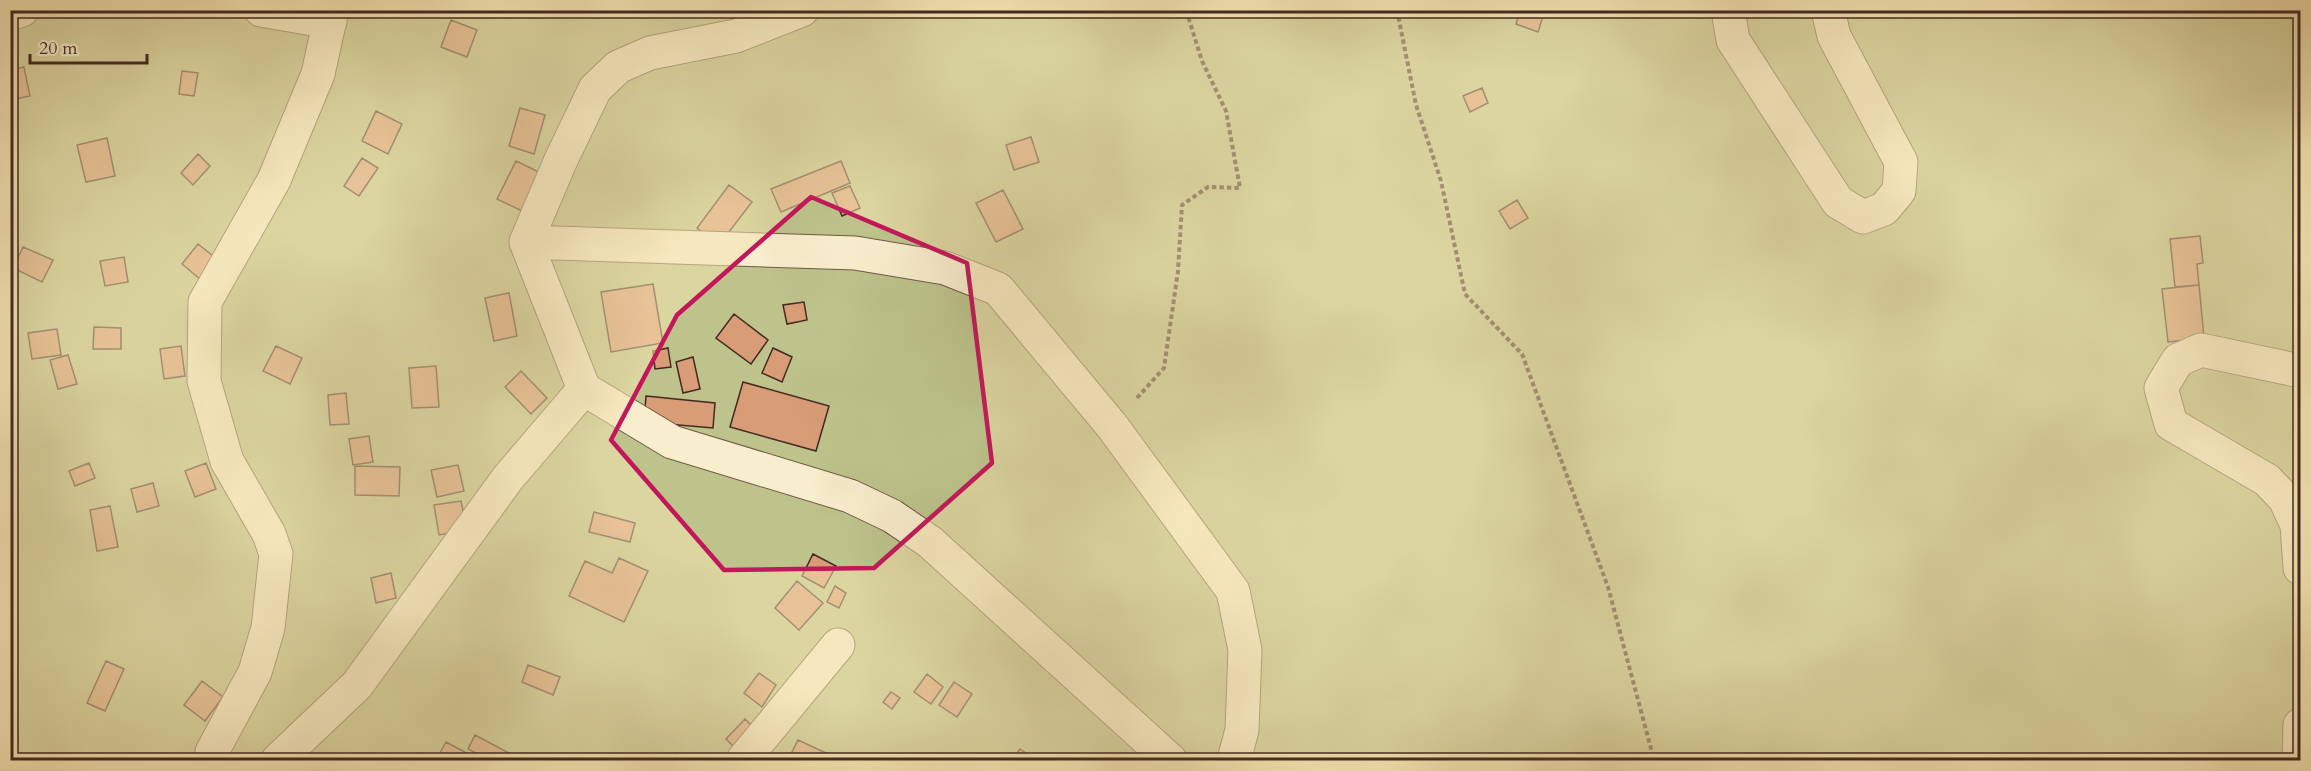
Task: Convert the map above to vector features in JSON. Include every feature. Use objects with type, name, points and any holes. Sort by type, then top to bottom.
[{"type":"street","points":[[10,14],[22,10]]},
{"type":"street","points":[[212,760],[212,752],[255,672],[268,628],[276,554],[269,534],[227,461],[204,381],[206,302],[274,180],[318,74],[331,16],[261,10]]},
{"type":"street","points":[[802,10],[736,36],[650,53],[618,67],[595,89],[560,162],[526,242],[584,389],[672,442],[850,496],[892,516],[930,542],[1170,760]]},
{"type":"street","points":[[1728,10],[1733,40],[1838,202],[1863,217],[1884,209],[1899,191],[1901,162],[1834,36],[1828,10]]},
{"type":"street","points":[[526,242],[855,253],[945,268],[998,290],[1112,426],[1233,591],[1245,650],[1242,730],[1234,760]]},
{"type":"street","points":[[2301,371],[2201,350],[2178,360],[2161,388],[2171,424],[2267,480],[2285,499],[2297,525],[2301,568]]},
{"type":"street","points":[[278,760],[357,685],[508,478],[584,389]]},
{"type":"street","points":[[743,760],[838,645]]},
{"type":"street","points":[[2299,760],[2301,725]]},
{"type":"path","points":[[1112,426],[1164,368],[1178,271],[1182,205],[1208,187],[1240,188],[1226,111],[1202,61],[1186,10]]},
{"type":"path","points":[[1397,10],[1416,105],[1441,181],[1465,294],[1522,354],[1608,587],[1654,760]]},
{"type":"highlighted area","points":[[811,197],[967,263],[992,463],[874,568],[724,570],[611,440],[677,315]]},
{"type":"green space","points":[[11,11],[2300,11],[2300,760],[11,760]]},
{"type":"building","points":[[1520,10],[1538,10],[1544,13],[1538,32],[1516,24]]},
{"type":"building","points":[[451,20],[477,30],[467,57],[441,47]]},
{"type":"building","points":[[24,67],[30,96],[10,100],[10,70]]},
{"type":"building","points":[[182,71],[198,73],[194,96],[179,94]]},
{"type":"building","points":[[1482,88],[1488,103],[1470,112],[1463,96]]},
{"type":"building","points":[[520,108],[545,115],[534,154],[509,146]]},
{"type":"building","points":[[376,111],[402,124],[388,154],[362,141]]},
{"type":"building","points":[[1031,137],[1039,162],[1014,170],[1006,145]]},
{"type":"building","points":[[107,138],[115,176],[86,182],[77,145]]},
{"type":"building","points":[[198,154],[210,166],[193,185],[181,173]]},
{"type":"building","points":[[362,158],[378,168],[359,196],[344,186]]},
{"type":"building","points":[[516,161],[541,173],[522,211],[497,199]]},
{"type":"building","points":[[841,161],[850,183],[781,212],[771,189]]},
{"type":"building","points":[[729,185],[752,202],[719,245],[697,228]]},
{"type":"building","points":[[850,186],[860,208],[842,216],[832,193]]},
{"type":"building","points":[[1003,190],[1023,229],[996,242],[976,203]]},
{"type":"building","points":[[1517,200],[1528,218],[1510,229],[1499,211]]},
{"type":"building","points":[[2200,236],[2203,263],[2197,264],[2199,285],[2175,287],[2170,239]]},
{"type":"building","points":[[198,244],[218,260],[201,280],[182,264]]},
{"type":"building","points":[[23,247],[53,260],[42,282],[13,268]]},
{"type":"building","points":[[124,257],[128,282],[105,286],[100,261]]},
{"type":"building","points":[[653,284],[663,343],[611,352],[601,292]]},
{"type":"building","points":[[2199,285],[2204,338],[2168,342],[2162,289]]},
{"type":"building","points":[[509,293],[517,336],[494,341],[485,298]]},
{"type":"building","points":[[804,302],[807,320],[787,324],[783,305]]},
{"type":"building","points":[[734,314],[768,340],[751,364],[716,338]]},
{"type":"building","points":[[94,327],[121,328],[121,349],[93,349]]},
{"type":"building","points":[[57,329],[61,355],[32,359],[28,333]]},
{"type":"building","points":[[181,346],[185,376],[164,379],[160,349]]},
{"type":"building","points":[[276,346],[302,358],[290,384],[263,371]]},
{"type":"building","points":[[668,348],[671,367],[655,369],[653,351]]},
{"type":"building","points":[[773,348],[792,357],[782,382],[762,373]]},
{"type":"building","points":[[68,355],[77,384],[58,389],[50,360]]},
{"type":"building","points":[[693,357],[700,389],[683,393],[676,362]]},
{"type":"building","points":[[436,366],[439,407],[412,408],[409,368]]},
{"type":"building","points":[[521,371],[547,398],[531,414],[505,387]]},
{"type":"building","points":[[743,382],[829,406],[816,451],[730,427]]},
{"type":"building","points":[[346,393],[349,424],[330,425],[328,395]]},
{"type":"building","points":[[646,396],[715,403],[713,428],[644,422]]},
{"type":"building","points":[[369,436],[373,462],[353,465],[349,439]]},
{"type":"building","points":[[89,463],[95,478],[75,486],[69,471]]},
{"type":"building","points":[[206,463],[216,489],[195,497],[185,471]]},
{"type":"building","points":[[458,465],[464,491],[437,497],[431,470]]},
{"type":"building","points":[[355,466],[400,467],[399,496],[355,495]]},
{"type":"building","points":[[153,483],[159,506],[137,512],[131,489]]},
{"type":"building","points":[[461,501],[467,530],[439,535],[434,505]]},
{"type":"building","points":[[110,506],[118,547],[97,551],[90,510]]},
{"type":"building","points":[[594,512],[635,523],[630,542],[589,532]]},
{"type":"building","points":[[813,554],[836,566],[824,588],[802,576]]},
{"type":"building","points":[[619,558],[648,571],[624,622],[569,596],[585,561],[612,573]]},
{"type":"building","points":[[391,573],[396,598],[376,603],[371,578]]},
{"type":"building","points":[[797,581],[823,603],[799,630],[775,608]]},
{"type":"building","points":[[835,586],[846,593],[839,608],[827,602]]},
{"type":"building","points":[[106,661],[124,669],[105,711],[87,703]]},
{"type":"building","points":[[528,665],[560,677],[553,695],[522,682]]},
{"type":"building","points":[[759,673],[776,685],[762,707],[744,693]]},
{"type":"building","points":[[927,674],[943,687],[931,704],[914,692]]},
{"type":"building","points":[[202,681],[223,697],[205,721],[184,705]]},
{"type":"building","points":[[954,682],[972,694],[957,717],[939,705]]},
{"type":"building","points":[[891,692],[900,698],[892,709],[883,702]]},
{"type":"building","points":[[745,719],[760,734],[741,754],[726,739]]},
{"type":"building","points":[[475,735],[509,753],[505,760],[489,760],[468,749]]},
{"type":"building","points":[[798,740],[841,760],[788,760]]},
{"type":"building","points":[[446,742],[474,757],[472,760],[436,760]]},
{"type":"building","points":[[1020,749],[1036,760],[1012,760]]},
{"type":"building","points":[[675,753],[708,758],[707,760],[673,760]]}]
